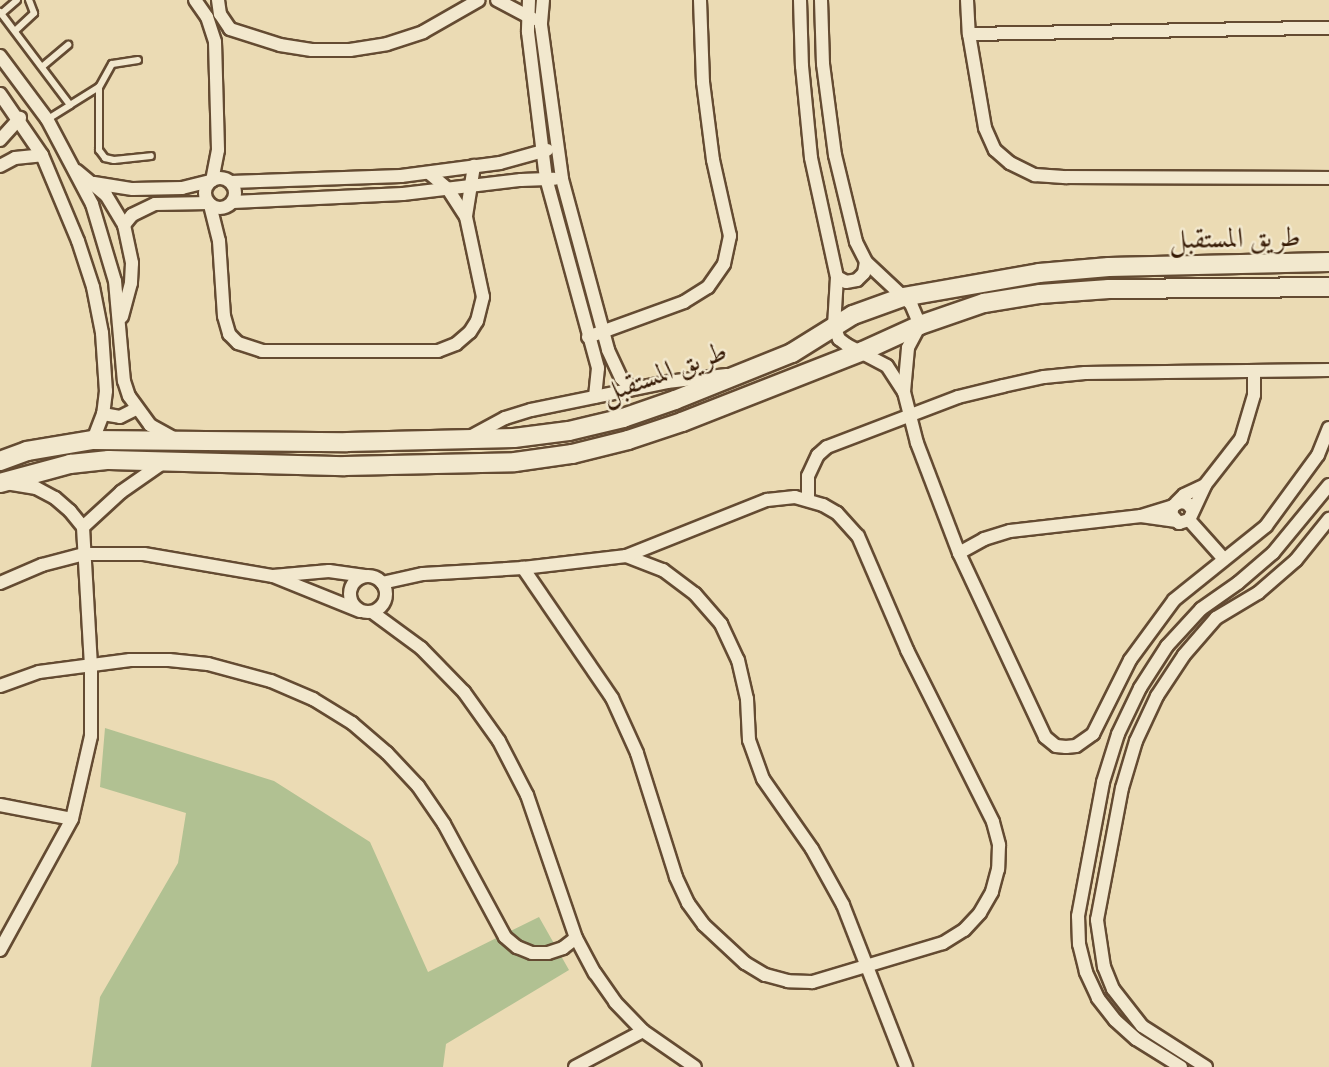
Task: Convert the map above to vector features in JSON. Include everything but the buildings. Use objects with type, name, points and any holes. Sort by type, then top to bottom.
[{"type":"main road","name":"طريق المستقبل","points":[[0,461],[27,451],[93,440],[375,442],[514,438],[569,431],[623,418],[792,353],[834,326],[877,305],[903,297],[1039,273],[1110,267],[1324,260]]},
{"type":"main road","points":[[957,312],[959,299],[971,284]]},
{"type":"main road","name":"طريق المستقبل","points":[[0,483],[70,464],[109,460],[345,466],[515,462],[572,454],[628,440],[682,422],[823,364],[863,351],[920,325],[984,303],[1082,291],[1329,287]]},
{"type":"main road","points":[[792,353],[813,354],[823,364]]},
{"type":"main road","points":[[345,466],[351,457],[347,442]]},
{"type":"main road","points":[[375,442],[372,456],[376,465]]},
{"type":"street","points":[[195,0],[207,18],[215,42],[218,149],[212,180],[205,194],[219,241],[222,297],[229,334],[249,349],[438,351],[456,344],[470,332],[481,309],[483,297],[466,217],[474,166]]},
{"type":"street","points":[[218,0],[224,22],[240,33],[312,50],[350,50],[387,44],[423,32],[479,0]]},
{"type":"street","points":[[496,0],[528,15],[541,25]]},
{"type":"street","points":[[528,0],[546,178],[598,368],[595,397]]},
{"type":"street","points":[[543,0],[541,25],[562,179],[613,365],[632,389]]},
{"type":"street","points":[[588,337],[684,302],[708,287],[724,264],[730,236],[713,160],[703,82],[700,0]]},
{"type":"street","points":[[800,0],[802,66],[811,158],[837,277],[834,326],[839,339],[887,366],[904,392],[917,443],[959,553],[1045,737],[1056,746],[1076,746],[1093,734],[1130,660],[1174,600],[1273,516],[1318,455],[1329,428]]},
{"type":"street","points":[[821,0],[823,64],[835,155],[856,242],[866,262],[917,314],[920,325],[908,348],[904,392]]},
{"type":"street","points":[[967,0],[969,34],[985,128],[995,150],[1010,163],[1035,175],[1329,178]]},
{"type":"street","points":[[969,34],[1329,28]]},
{"type":"street","points":[[215,42],[240,33]]},
{"type":"street","points":[[0,56],[47,119],[74,168],[105,242],[120,321],[124,381],[136,409],[150,425],[178,441]]},
{"type":"street","points":[[0,94],[20,118],[42,155],[78,241],[93,287],[102,333],[106,380],[103,414],[93,440]]},
{"type":"street","points":[[0,140],[20,118]]},
{"type":"street","points":[[94,183],[144,189],[182,188],[221,178],[230,181],[349,179],[429,173],[542,152],[557,146]]},
{"type":"street","points":[[218,149],[235,189],[219,241]]},
{"type":"street","points":[[2,160],[42,155]]},
{"type":"street","points":[[74,168],[106,195],[124,225],[131,254],[131,283],[120,321]]},
{"type":"street","points":[[429,173],[448,189],[466,217]]},
{"type":"street","points":[[124,225],[132,215],[155,204],[209,204],[219,209],[231,204],[367,197],[546,178],[562,179]]},
{"type":"street","points":[[837,277],[846,282],[857,280],[864,273],[866,262]]},
{"type":"street","points":[[808,499],[807,488],[812,465],[827,447],[958,397],[1044,377],[1085,373],[1329,370]]},
{"type":"street","points":[[1141,516],[1182,523],[1190,515],[1205,485],[1241,439],[1251,407],[1254,372]]},
{"type":"street","points":[[465,440],[505,418],[694,377],[738,374]]},
{"type":"street","points":[[103,414],[120,417],[136,409]]},
{"type":"street","points":[[83,527],[121,492],[165,461]]},
{"type":"street","points":[[0,483],[36,488],[55,498],[71,511],[83,527],[91,666],[91,736],[72,819],[0,950]]},
{"type":"street","points":[[1175,521],[1171,514],[1174,505],[1184,495],[1205,485]]},
{"type":"street","points":[[1181,1067],[1136,1040],[1115,1020],[1098,998],[1086,972],[1079,944],[1078,916],[1104,782],[1118,734],[1140,688],[1167,646],[1201,609],[1238,583],[1273,553],[1329,485]]},
{"type":"street","points":[[273,576],[329,571],[365,576],[382,583],[423,575],[523,568],[626,556],[767,499],[808,499],[837,513],[858,536],[907,650],[993,822],[999,845],[998,869],[992,892],[980,913],[964,930],[943,943],[812,982],[788,981],[765,975],[745,963],[704,925],[676,877],[637,753],[612,698],[523,568]]},
{"type":"street","points":[[959,553],[984,539],[1010,531],[1141,516],[1187,503],[1190,515],[1223,558]]},
{"type":"street","points":[[1206,1067],[1142,1026],[1119,999],[1104,967],[1097,920],[1122,788],[1136,741],[1152,707],[1184,655],[1216,618],[1258,593],[1296,560],[1329,519]]},
{"type":"street","points":[[0,583],[42,565],[84,554],[144,554],[273,576],[366,612]]},
{"type":"street","points":[[626,556],[663,570],[685,586],[721,624],[738,660],[747,699],[750,740],[763,779],[835,888],[869,967],[906,1067]]},
{"type":"street","points":[[365,576],[355,582],[350,592],[352,603],[421,648],[464,692],[499,741],[527,795],[576,938],[608,992],[643,1031],[670,1053],[695,1067]]},
{"type":"street","points":[[366,612],[385,600],[382,583]]},
{"type":"street","points":[[0,686],[39,672],[156,660],[208,664],[271,681],[313,699],[352,723],[387,753],[418,786],[444,824],[505,937],[517,947],[540,953],[564,948],[576,938]]},
{"type":"street","points":[[0,805],[72,819]]},
{"type":"street","points":[[575,1067],[643,1031]]},
{"type":"lane","points":[[17,0],[1,13],[70,105]]},
{"type":"lane","points":[[15,31],[34,13],[29,0]]},
{"type":"lane","points":[[43,66],[68,45]]},
{"type":"lane","points":[[47,119],[99,87],[113,64],[138,60]]},
{"type":"lane","points":[[99,87],[99,150],[105,158],[114,160],[152,156]]},
{"type":"green space","points":[[105,728],[274,781],[370,842],[428,972],[539,917],[569,970],[446,1044],[443,1067],[91,1067],[100,997],[178,863],[186,813],[100,787]]}]
